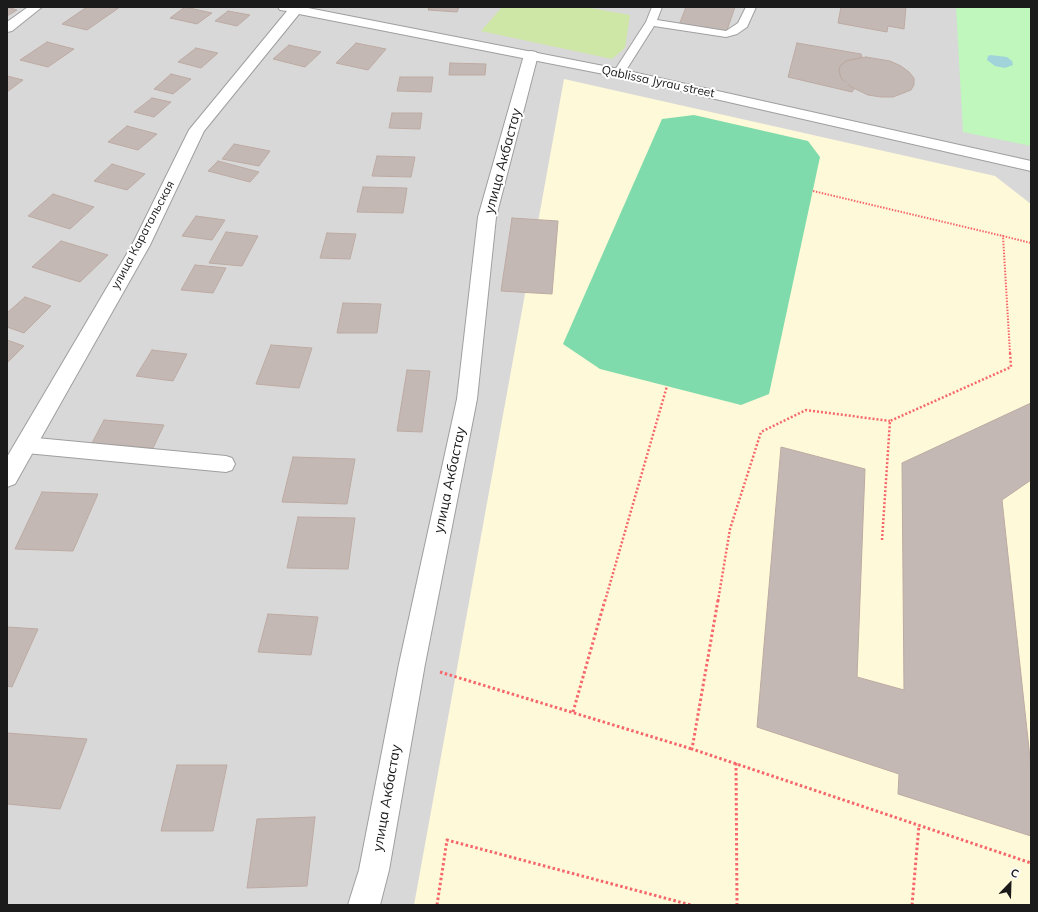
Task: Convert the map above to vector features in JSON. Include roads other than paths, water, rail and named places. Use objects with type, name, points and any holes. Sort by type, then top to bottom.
[{"type":"street","points":[[7,28],[36,7]]},
{"type":"street","name":"Qablissa Jyrau street","points":[[292,8],[619,73],[1031,166]]},
{"type":"street","name":"улица Каратальская","points":[[7,477],[141,244],[197,130],[292,8]]},
{"type":"street","name":"улица Акбастау","points":[[364,905],[374,870],[412,664],[467,399],[487,217],[531,55]]},
{"type":"lane","points":[[619,73],[651,22],[657,7]]},
{"type":"lane","points":[[651,22],[726,34],[733,32],[743,25],[751,7]]},
{"type":"lane","points":[[26,445],[226,464]]},
{"type":"water","points":[[988,56],[1007,57],[1012,61],[1013,65],[1005,68],[995,66],[987,60]]}]
